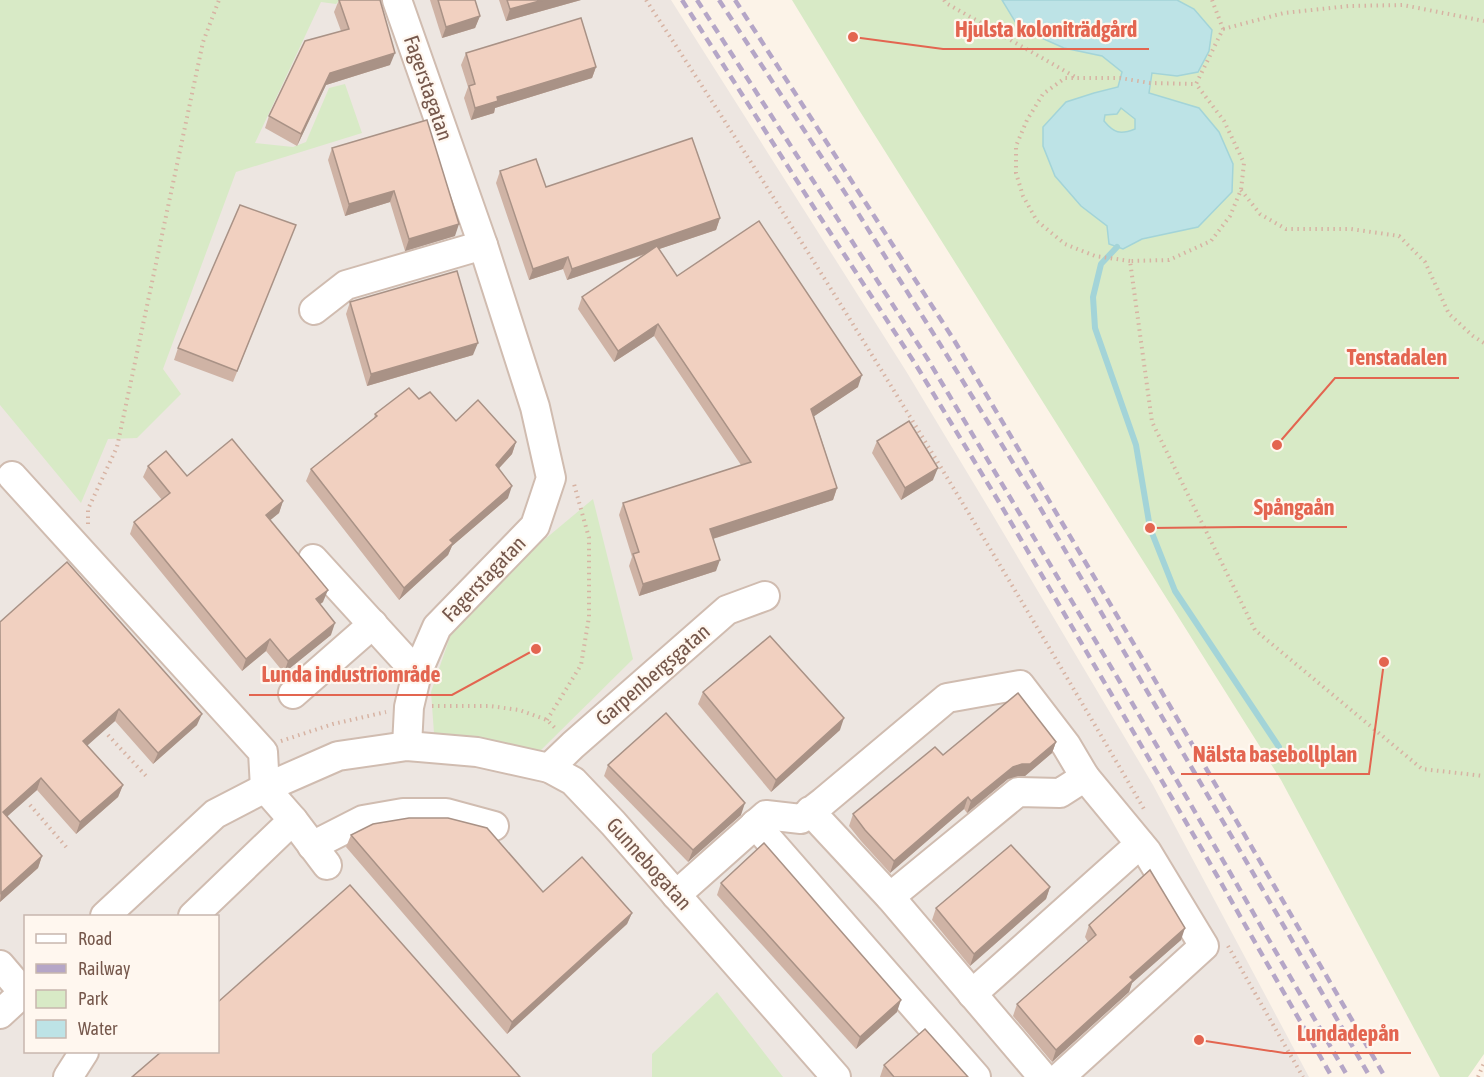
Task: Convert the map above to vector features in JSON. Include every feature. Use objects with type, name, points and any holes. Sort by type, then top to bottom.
[{"type":"street","name":"Fagerstagatan","points":[[397,0],[483,245],[535,407],[551,478],[535,525],[437,627],[417,672],[409,707],[407,746]]},
{"type":"street","points":[[314,310],[346,285],[483,245]]},
{"type":"street","points":[[4,474],[263,752],[265,788],[293,820],[319,856],[363,820],[403,813],[446,813],[494,826]]},
{"type":"street","points":[[313,559],[417,672]]},
{"type":"street","name":"Garpenbergsgatan","points":[[549,768],[727,610],[765,596]]},
{"type":"street","points":[[293,694],[373,624]]},
{"type":"street","points":[[676,895],[766,815],[801,819],[947,698],[1020,685],[1066,745],[1085,777],[1147,852],[1204,946],[1060,1077]]},
{"type":"street","points":[[106,915],[216,814],[265,788],[338,756],[407,746]]},
{"type":"street","name":"Gunnebogatan","points":[[407,746],[477,752],[549,768],[573,781],[613,823],[836,1077]]},
{"type":"street","points":[[890,897],[1018,792],[1060,793],[1085,777]]},
{"type":"street","points":[[810,812],[890,897],[1043,1077]]},
{"type":"street","points":[[195,915],[293,820]]},
{"type":"street","points":[[755,824],[976,1077]]},
{"type":"street","points":[[972,994],[1140,844]]},
{"type":"street","points":[[0,965],[24,991],[0,1014]]},
{"type":"street","points":[[68,1077],[83,1053]]},
{"type":"path","points":[[90,528],[87,520],[88,509],[117,447],[203,42],[219,0]]},
{"type":"path","points":[[646,0],[698,79],[976,523],[1148,817]]},
{"type":"path","points":[[944,0],[1077,78]]},
{"type":"path","points":[[1196,84],[1223,29],[1212,0]]},
{"type":"path","points":[[1223,29],[1284,13],[1349,6],[1403,5],[1484,21]]},
{"type":"path","points":[[1065,78],[1120,78],[1150,83],[1196,84],[1224,121],[1244,163],[1241,190],[1230,216],[1211,242],[1168,260],[1130,261],[1095,256],[1065,244],[1037,221],[1023,196],[1016,173],[1016,146],[1042,93],[1065,78]]},
{"type":"path","points":[[1241,190],[1260,214],[1286,229],[1351,229],[1399,236],[1425,262],[1449,314],[1484,343]]},
{"type":"path","points":[[1130,261],[1152,423],[1255,630],[1422,769],[1484,776]]},
{"type":"path","points":[[108,735],[147,777]]},
{"type":"path","points":[[30,805],[66,848]]},
{"type":"path","points":[[1223,939],[1303,1077]]},
{"type":"path","points":[[1478,1077],[1484,1064]]},
{"type":"shaded area","points":[[0,0],[671,0],[906,371],[1153,785],[1309,1077],[0,1077]]},
{"type":"green space","points":[[0,0],[340,0],[336,4],[321,2],[255,143],[293,147],[306,142],[329,88],[345,84],[362,133],[236,172],[163,369],[181,394],[137,438],[108,439],[81,503],[0,405]]},
{"type":"green space","points":[[792,0],[1484,0],[1484,1054],[1468,1077],[1440,1077],[1281,780]]},
{"type":"green space","points":[[593,499],[633,659],[538,753],[434,733],[431,692],[452,631],[514,565]]},
{"type":"green space","points":[[717,992],[783,1077],[652,1077],[652,1054]]},
{"type":"water","points":[[1002,0],[1177,0],[1194,9],[1212,30],[1209,51],[1198,72],[1177,76],[1152,73],[1149,93],[1199,108],[1219,132],[1233,164],[1232,192],[1198,227],[1142,239],[1123,249],[1109,244],[1107,226],[1081,206],[1055,176],[1043,146],[1043,127],[1066,102],[1118,87],[1122,72],[1102,56],[1064,48],[1019,28]],"holes":[[[1121,108],[1135,119],[1135,129],[1125,132],[1114,130],[1104,121],[1105,115],[1117,114]]]},
{"type":"building","points":[[339,0],[380,0],[395,53],[330,73],[301,134],[269,116],[305,41],[349,29]]},
{"type":"building","points":[[438,0],[475,0],[480,16],[446,27]]},
{"type":"building","points":[[507,0],[543,0],[510,9]]},
{"type":"building","points":[[581,18],[596,67],[497,97],[498,101],[475,108],[469,86],[475,84],[466,53]]},
{"type":"building","points":[[427,120],[459,224],[409,239],[394,191],[349,204],[332,148]]},
{"type":"building","points":[[692,138],[720,218],[572,269],[568,257],[533,269],[500,171],[536,159],[546,187]]},
{"type":"building","points":[[240,205],[296,225],[237,371],[178,348]]},
{"type":"building","points":[[759,221],[862,375],[811,409],[837,488],[710,529],[720,560],[643,584],[633,554],[639,552],[623,503],[751,462],[658,324],[618,351],[582,297],[657,246],[677,276]]},
{"type":"building","points":[[457,271],[478,343],[371,374],[350,302]]},
{"type":"building","points":[[409,388],[419,399],[430,392],[456,421],[478,400],[516,442],[496,465],[512,486],[450,540],[453,543],[404,588],[311,469]]},
{"type":"building","points":[[909,421],[938,468],[905,488],[877,441]]},
{"type":"building","points":[[232,439],[283,501],[266,515],[328,590],[316,599],[335,623],[288,661],[270,639],[246,659],[134,522],[170,493],[148,466],[166,451],[187,476]]},
{"type":"building","points":[[67,562],[202,714],[158,753],[119,709],[83,741],[123,785],[80,822],[41,778],[3,812],[42,856],[1,893],[0,622]]},
{"type":"building","points":[[770,636],[844,718],[776,780],[703,692]]},
{"type":"building","points":[[1018,693],[1056,742],[1030,764],[1013,767],[971,801],[968,797],[894,861],[853,814],[935,747],[943,755]]},
{"type":"building","points":[[666,713],[745,803],[693,850],[608,765]]},
{"type":"building","points":[[409,818],[448,818],[487,828],[543,892],[582,857],[632,913],[512,1022],[351,835],[373,824]]},
{"type":"building","points":[[764,843],[901,1000],[860,1037],[721,883]]},
{"type":"building","points":[[1011,845],[1050,887],[974,954],[936,908]]},
{"type":"building","points":[[1150,870],[1185,928],[1130,977],[1133,980],[1056,1050],[1017,1004],[1096,935],[1089,925]]},
{"type":"building","points":[[350,885],[520,1077],[132,1077],[160,1053],[219,1053],[219,1001]]},
{"type":"building","points":[[925,1029],[968,1077],[894,1077],[884,1065]]},
{"type":"waterway","points":[[1117,247],[1101,264],[1093,297],[1095,328],[1136,445],[1150,528],[1175,591],[1279,747]]},
{"type":"railway","points":[[682,0],[916,365],[1002,507],[1332,1077]]},
{"type":"railway","points":[[697,0],[927,358],[1120,682],[1348,1077]]},
{"type":"railway","points":[[719,0],[851,202],[1031,492],[1370,1077]]},
{"type":"railway","points":[[735,0],[954,340],[1145,663],[1385,1077]]},
{"type":"place","name":"Hjulsta koloniträdgård","points":[[853,37]]},
{"type":"place","name":"Tenstadalen","points":[[1277,445]]},
{"type":"place","name":"Spångaån","points":[[1150,528]]},
{"type":"place","name":"Lunda industriområde","points":[[536,649]]},
{"type":"place","name":"Nälsta basebollplan","points":[[1384,662]]},
{"type":"place","name":"Lundadepån","points":[[1199,1040]]}]
